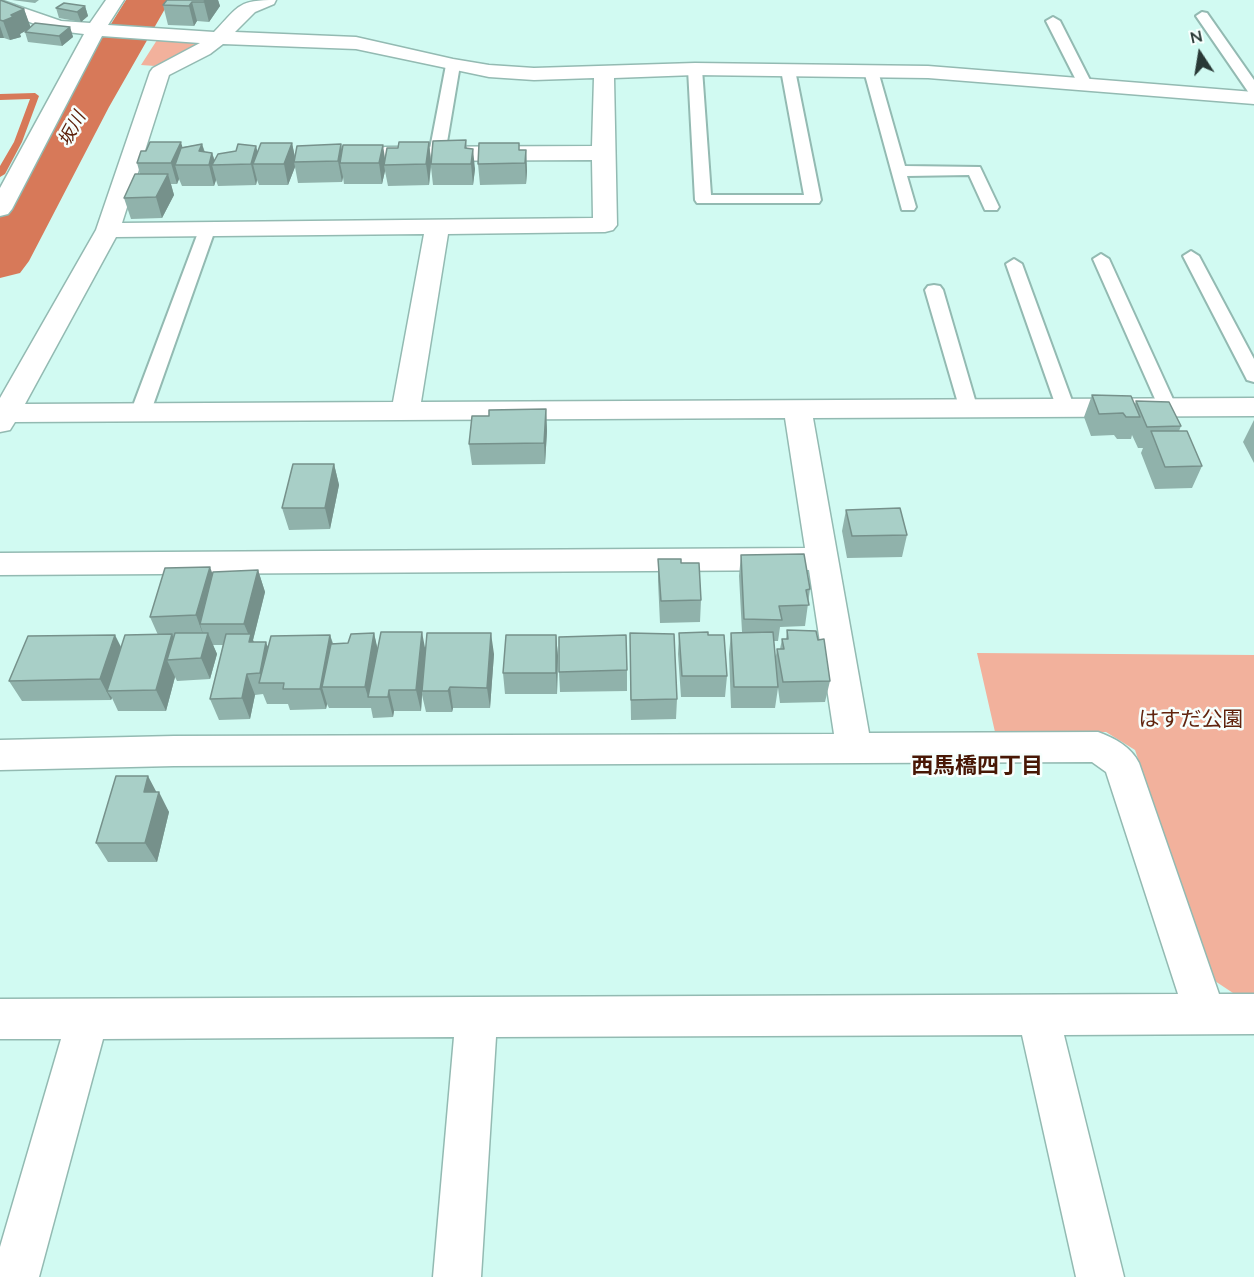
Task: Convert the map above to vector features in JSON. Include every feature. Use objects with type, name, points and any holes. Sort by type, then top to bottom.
[{"type":"street","points":[[0,209],[115,0]]},
{"type":"street","points":[[3,418],[108,230],[160,72],[203,50],[221,36],[248,8],[267,0]]},
{"type":"street","points":[[0,5],[58,26],[150,35],[356,43],[453,66],[534,74],[695,69],[928,72],[1254,98]]},
{"type":"street","points":[[108,230],[605,225],[604,72]]},
{"type":"street","points":[[366,154],[603,153]]},
{"type":"street","points":[[132,155],[156,155]]},
{"type":"street","points":[[406,410],[437,227]]},
{"type":"street","points":[[3,418],[141,411],[798,411],[1254,407]]},
{"type":"street","points":[[798,411],[854,747]]},
{"type":"street","points":[[0,564],[823,559]]},
{"type":"street","points":[[0,754],[186,751],[1098,747],[1121,763],[1205,1014]]},
{"type":"street","points":[[0,1019],[1254,1014]]},
{"type":"street","points":[[1038,1015],[1100,1277]]},
{"type":"street","points":[[457,1277],[477,1017]]},
{"type":"street","points":[[15,1277],[88,1019]]},
{"type":"lane","points":[[1202,16],[1254,90]]},
{"type":"lane","points":[[1053,21],[1084,84]]},
{"type":"lane","points":[[437,154],[453,66]]},
{"type":"lane","points":[[695,69],[703,200],[813,200],[788,70]]},
{"type":"lane","points":[[871,71],[908,207]]},
{"type":"lane","points":[[900,171],[975,170],[991,207]]},
{"type":"lane","points":[[141,411],[207,230]]},
{"type":"lane","points":[[1191,256],[1254,376]]},
{"type":"lane","points":[[1101,259],[1168,408]]},
{"type":"lane","points":[[1014,264],[1066,409]]},
{"type":"lane","points":[[934,290],[969,410]]},
{"type":"green space","points":[[157,40],[194,41],[196,45],[155,66],[141,65]]},
{"type":"green space","name":"はすだ公園","points":[[977,653],[1254,655],[1254,993],[1233,993],[1212,979],[1135,750],[1106,732],[995,732]]},
{"type":"building","points":[[0,0],[24,9],[11,15],[13,17],[0,20]]},
{"type":"building","points":[[167,0],[205,0],[204,2],[192,2],[189,6],[163,5]]},
{"type":"building","points":[[64,3],[85,6],[77,12],[56,8]]},
{"type":"building","points":[[35,23],[70,27],[59,36],[25,32]]},
{"type":"building","points":[[466,140],[465,148],[473,149],[471,164],[431,164],[433,141]]},
{"type":"building","points":[[150,142],[181,142],[171,163],[137,163],[141,151],[146,151]]},
{"type":"building","points":[[399,142],[429,142],[426,164],[384,165],[387,148],[398,148]]},
{"type":"building","points":[[261,143],[292,143],[284,164],[253,164]]},
{"type":"building","points":[[479,143],[519,143],[519,150],[526,150],[525,163],[478,164]]},
{"type":"building","points":[[202,144],[199,151],[212,153],[209,165],[175,165],[181,148]]},
{"type":"building","points":[[238,144],[256,146],[251,164],[212,165],[218,154],[236,151]]},
{"type":"building","points":[[341,144],[338,161],[294,162],[297,146]]},
{"type":"building","points":[[343,145],[383,145],[379,163],[340,163]]},
{"type":"building","points":[[135,174],[168,174],[156,197],[124,198]]},
{"type":"building","points":[[1092,395],[1131,396],[1140,417],[1126,417],[1123,413],[1099,414]]},
{"type":"building","points":[[1136,401],[1169,402],[1181,426],[1147,427]]},
{"type":"building","points":[[546,409],[544,443],[469,444],[472,416],[489,416],[489,410]]},
{"type":"building","points":[[1151,431],[1187,431],[1202,466],[1165,467]]},
{"type":"building","points":[[293,464],[334,464],[325,508],[282,508]]},
{"type":"building","points":[[900,508],[907,535],[852,536],[846,510]]},
{"type":"building","points":[[804,554],[810,589],[806,590],[809,605],[779,606],[782,620],[744,619],[741,555]]},
{"type":"building","points":[[658,559],[681,559],[681,563],[699,563],[701,600],[661,601]]},
{"type":"building","points":[[210,567],[196,615],[150,617],[165,568]]},
{"type":"building","points":[[258,570],[244,624],[200,624],[213,572]]},
{"type":"building","points":[[787,630],[816,631],[818,640],[824,639],[830,681],[783,682],[777,649],[784,649],[782,639],[788,639]]},
{"type":"building","points":[[381,632],[422,632],[416,690],[389,690],[388,697],[368,697]]},
{"type":"building","points":[[708,632],[708,635],[724,635],[727,676],[682,676],[679,633]]},
{"type":"building","points":[[773,632],[778,687],[734,687],[731,633]]},
{"type":"building","points":[[175,633],[208,633],[201,658],[167,660]]},
{"type":"building","points":[[374,633],[365,687],[322,687],[331,644],[348,643],[351,634]]},
{"type":"building","points":[[427,633],[491,633],[487,688],[450,687],[448,691],[422,691]]},
{"type":"building","points":[[630,633],[674,634],[677,699],[631,700]]},
{"type":"building","points":[[172,634],[156,690],[107,691],[125,635]]},
{"type":"building","points":[[226,634],[251,634],[249,642],[266,642],[260,673],[247,674],[242,698],[210,699]]},
{"type":"building","points":[[115,635],[100,679],[9,681],[28,636]]},
{"type":"building","points":[[330,635],[320,689],[283,689],[284,683],[259,683],[271,636]]},
{"type":"building","points":[[506,635],[556,635],[556,673],[503,673]]},
{"type":"building","points":[[626,635],[627,670],[559,672],[559,637]]},
{"type":"building","points":[[116,776],[148,776],[144,792],[159,792],[145,843],[96,843]]},
{"type":"waterway","name":"坂川","points":[[0,261],[84,107],[148,0]]},
{"type":"waterway","points":[[0,97],[35,96],[18,142],[0,174]]},
{"type":"district","name":"西馬橋四丁目","points":[[977,766]]}]
